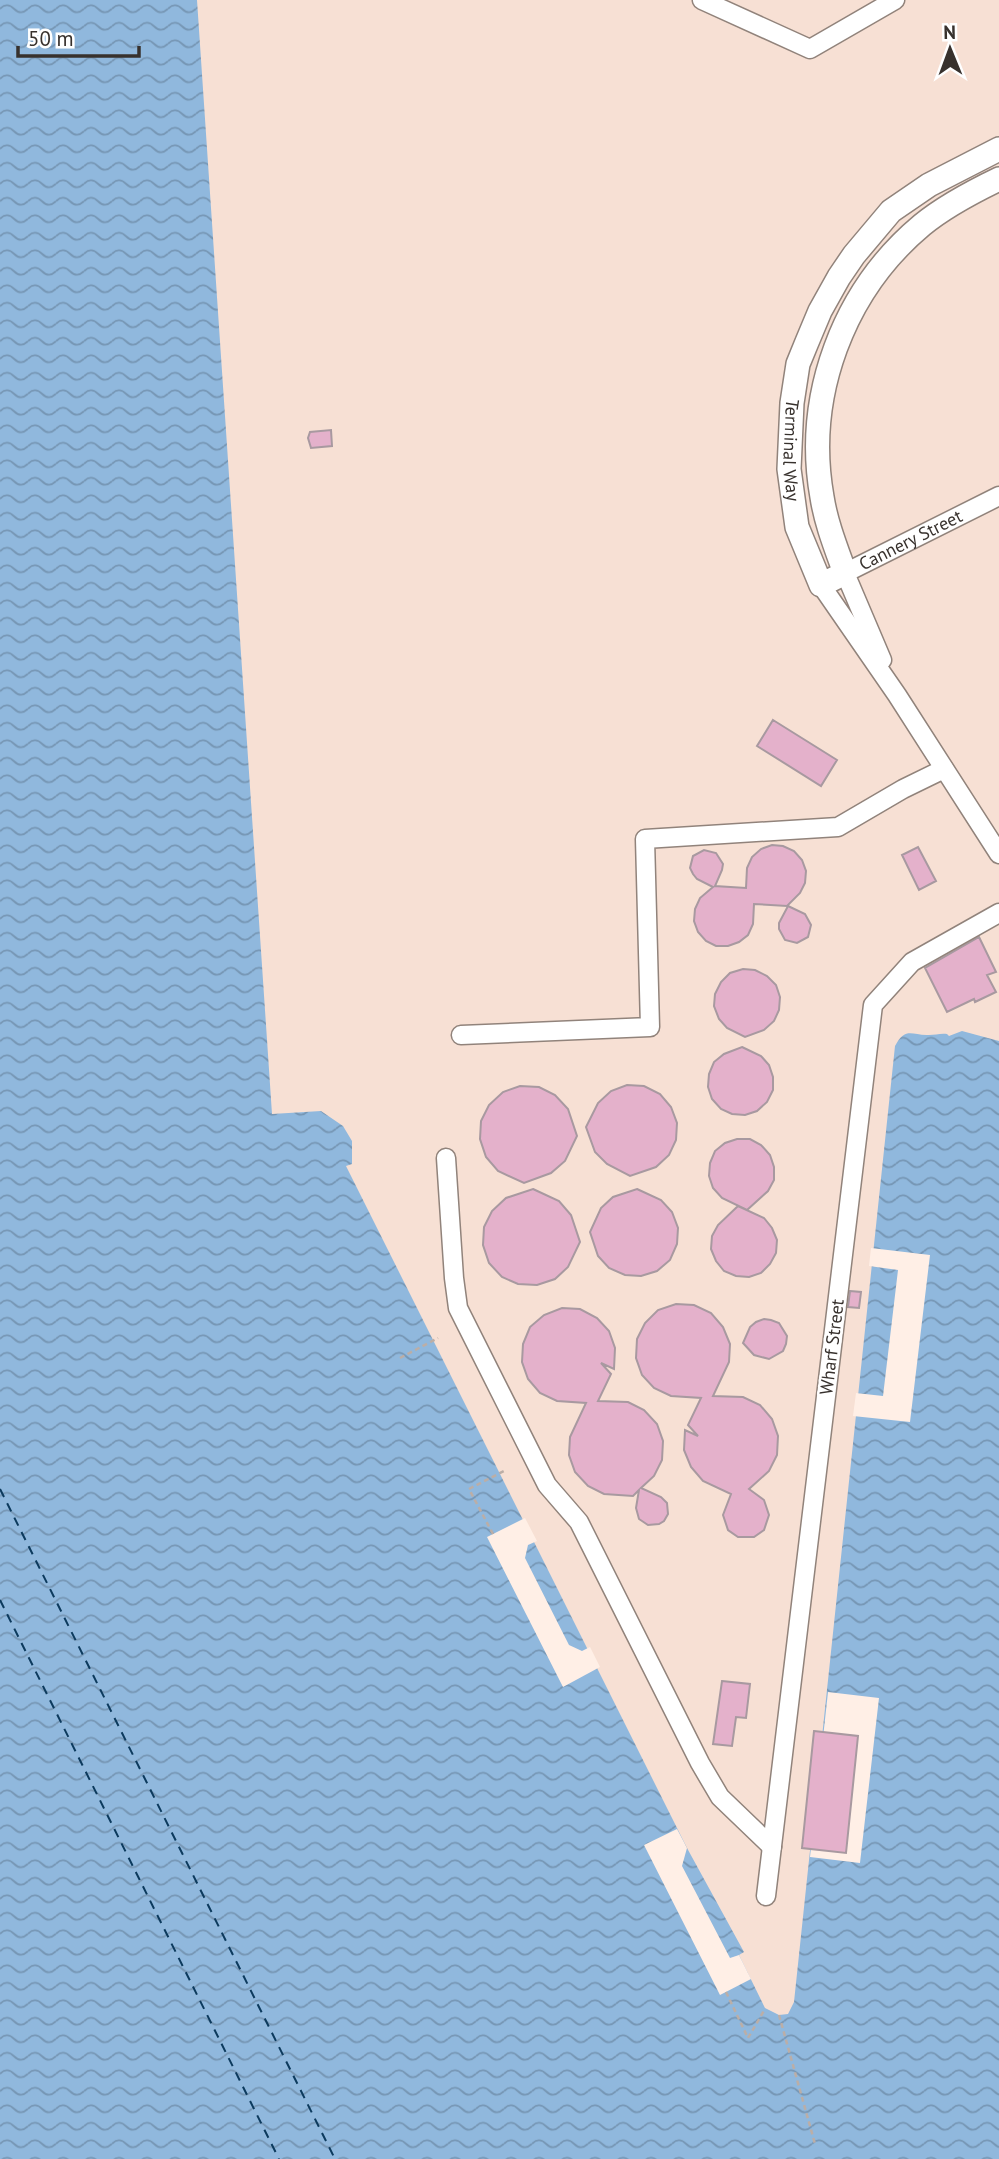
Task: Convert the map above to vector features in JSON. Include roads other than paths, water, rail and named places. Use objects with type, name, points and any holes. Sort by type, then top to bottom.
[{"type":"main road","name":"Terminal Way","points":[[821,585],[797,527],[789,469],[792,403],[798,364],[820,311],[839,277],[891,211],[929,185],[999,149]]},
{"type":"main road","name":"Terminal Way","points":[[845,573],[829,528],[822,498],[817,447],[820,403],[836,345],[859,298],[900,246],[944,209],[999,179]]},
{"type":"main road","name":"Cannery Street","points":[[821,585],[845,573]]},
{"type":"street","points":[[702,0],[810,49],[895,0]]},
{"type":"street","name":"Cannery Street","points":[[845,573],[999,496]]},
{"type":"street","points":[[845,573],[897,695]]},
{"type":"street","points":[[821,585],[897,695],[999,854]]},
{"type":"street","points":[[461,1035],[650,1027],[645,839],[838,827],[903,789],[944,769]]},
{"type":"street","name":"Wharf Street","points":[[766,1896],[873,1005],[912,962],[999,912]]},
{"type":"street","points":[[446,1158],[458,1308],[547,1485],[579,1522],[700,1763],[720,1797],[772,1847]]},
{"type":"water","points":[[0,0],[197,0],[272,1114],[321,1111],[343,1126],[352,1141],[352,1164],[346,1166],[687,1848],[744,1952],[739,1955],[765,2008],[779,2015],[788,2014],[794,2002],[895,1046],[903,1036],[910,1033],[949,1036],[962,1031],[999,1041],[999,2159],[0,2159]]}]
